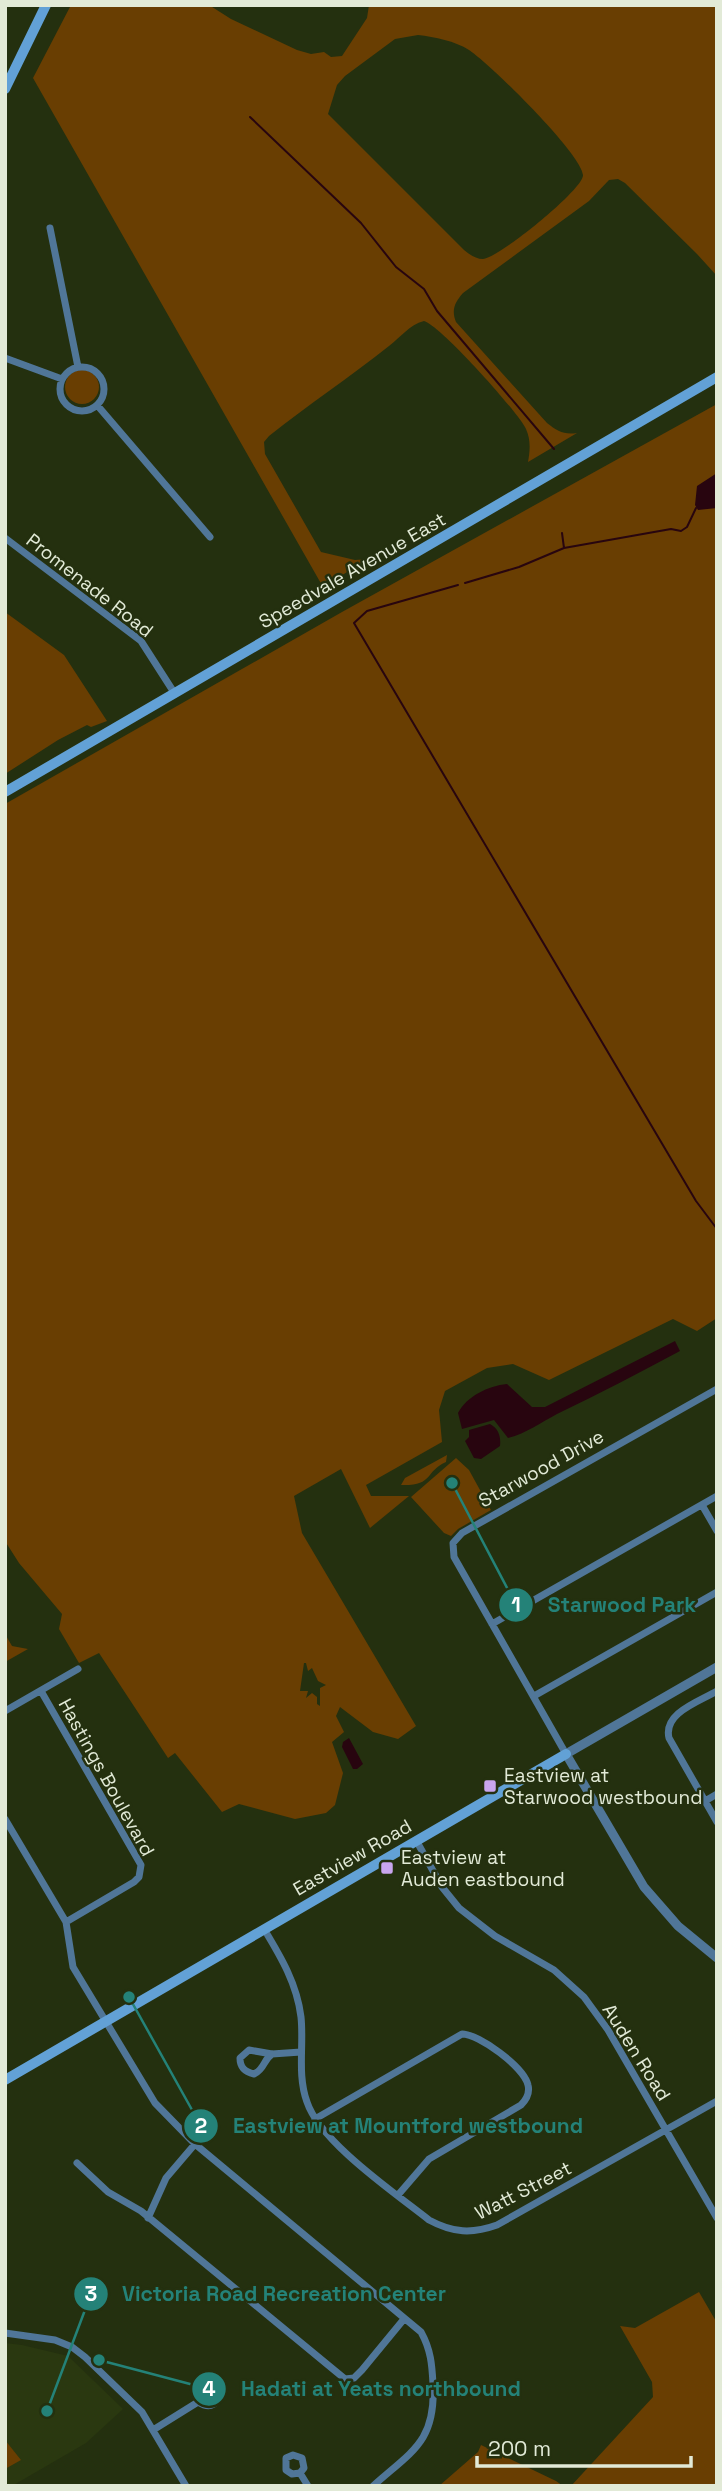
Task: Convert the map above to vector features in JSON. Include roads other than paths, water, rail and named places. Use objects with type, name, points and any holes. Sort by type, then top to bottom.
[{"type":"main road","points":[[5,89],[46,5]]},
{"type":"main road","name":"Speedvale Avenue East","points":[[5,792],[717,377]]},
{"type":"main road","name":"Eastview Road","points":[[5,2080],[566,1754]]},
{"type":"street","points":[[50,228],[78,367]]},
{"type":"street","points":[[5,358],[62,379]]},
{"type":"street","points":[[78,367],[92,369],[102,380],[103,394],[97,405],[80,411],[65,403],[60,388],[62,379],[71,369],[78,367]]},
{"type":"street","points":[[97,405],[211,537]]},
{"type":"street","name":"Promenade Road","points":[[5,538],[141,641],[175,694]]},
{"type":"street","name":"Starwood Drive","points":[[717,1389],[457,1535],[452,1547],[454,1557],[492,1625],[649,1893],[678,1926],[717,1958]]},
{"type":"street","points":[[492,1625],[717,1496]]},
{"type":"street","points":[[702,1505],[717,1531]]},
{"type":"street","points":[[534,1696],[717,1592]]},
{"type":"street","name":"Eastview Road","points":[[566,1754],[717,1667]]},
{"type":"street","points":[[5,1712],[78,1669]]},
{"type":"street","name":"Hastings Boulevard","points":[[41,1691],[141,1865],[139,1877],[134,1882],[66,1922]]},
{"type":"street","points":[[717,1691],[676,1715],[668,1724],[667,1730],[717,1822]]},
{"type":"street","points":[[705,1801],[717,1794]]},
{"type":"street","points":[[5,1819],[66,1922],[74,1967],[155,2103],[195,2144],[421,2332],[430,2351],[432,2419],[421,2443],[373,2486]]},
{"type":"street","name":"Auden Road","points":[[416,1840],[442,1887],[459,1908],[495,1936],[554,1970],[584,1997],[608,2030],[717,2218]]},
{"type":"street","name":"Watt Street","points":[[264,1929],[288,1969],[296,1992],[301,2018],[303,2087],[314,2119],[328,2138],[429,2220],[442,2227],[453,2231],[481,2231],[497,2225],[717,2101]]},
{"type":"street","points":[[314,2119],[462,2035],[478,2037],[514,2065],[528,2085],[528,2094],[521,2105],[429,2159],[398,2195]]},
{"type":"street","points":[[272,2054],[268,2056],[262,2070],[254,2074],[246,2071],[240,2063],[240,2058],[249,2050],[272,2054],[301,2052]]},
{"type":"street","points":[[148,2217],[166,2178],[195,2144]]},
{"type":"street","points":[[77,2162],[108,2192],[133,2205],[345,2379],[354,2378],[362,2370],[404,2319]]},
{"type":"street","points":[[5,2333],[50,2339],[72,2347],[128,2398],[153,2430],[186,2486]]},
{"type":"street","points":[[153,2430],[198,2402]]},
{"type":"street","points":[[300,2473],[308,2486]]},
{"type":"waterway","points":[[250,117],[361,223],[396,267],[424,289],[437,311],[554,449]]},
{"type":"waterway","points":[[564,548],[671,529],[681,531],[687,527],[696,508]]},
{"type":"waterway","points":[[465,583],[519,567],[564,548],[562,533]]},
{"type":"waterway","points":[[458,585],[367,611],[354,623],[696,1201],[717,1229]]},
{"type":"place","name":"Starwood Park","points":[[452,1483]]},
{"type":"place","name":"Eastview at Starwood westbound","points":[[490,1786]]},
{"type":"place","name":"Eastview at Auden eastbound","points":[[387,1868]]},
{"type":"place","name":"Eastview at Mountford westbound","points":[[129,1997]]},
{"type":"place","name":"Hadati at Yeats northbound","points":[[99,2360]]},
{"type":"place","name":"Victoria Road Recreation Center","points":[[47,2411]]}]
